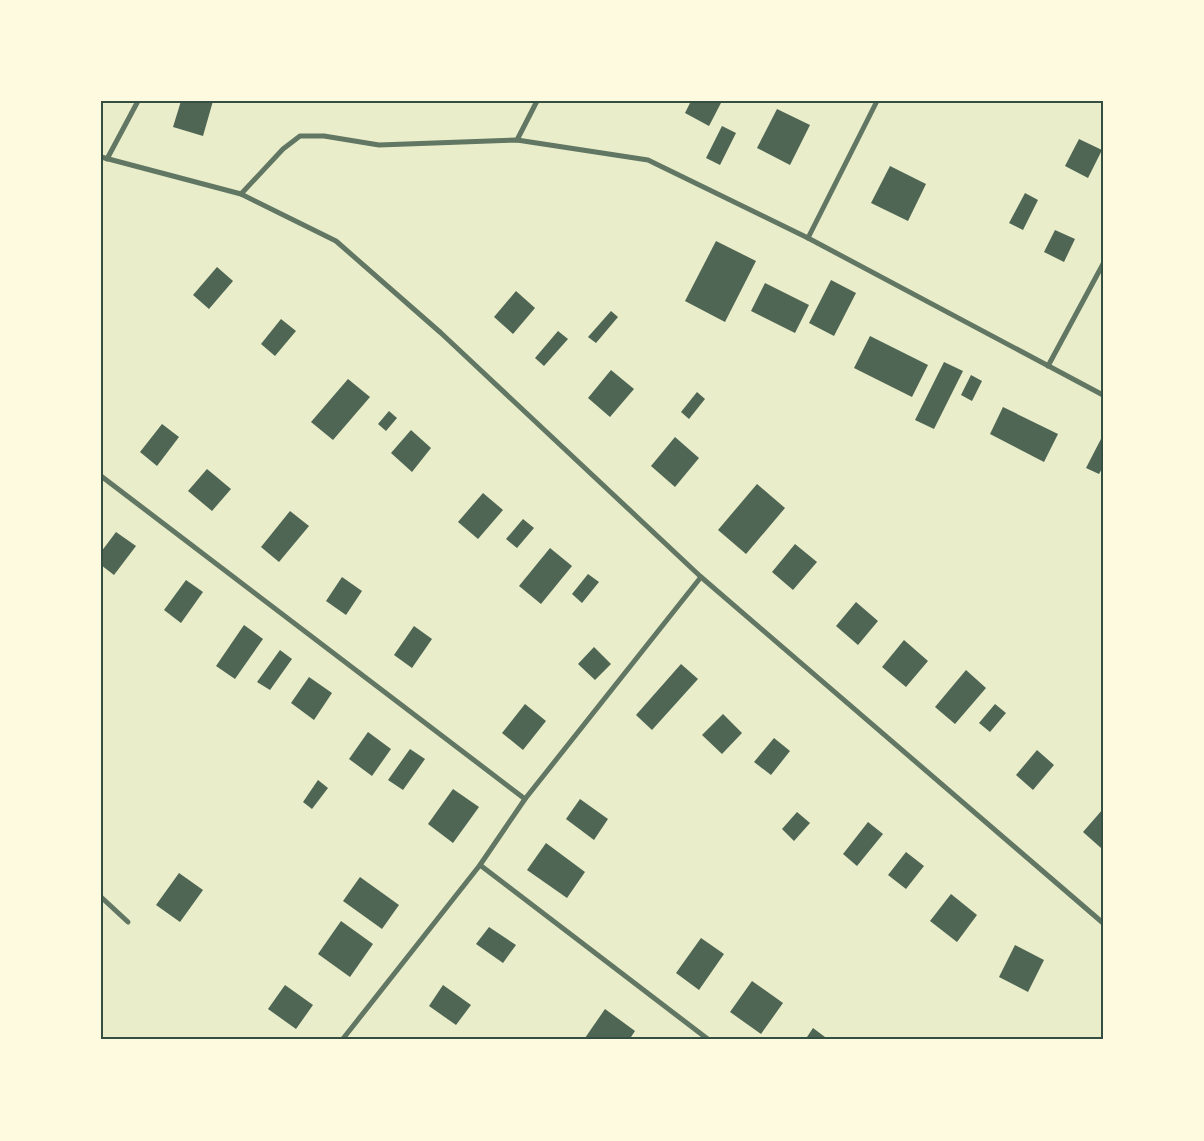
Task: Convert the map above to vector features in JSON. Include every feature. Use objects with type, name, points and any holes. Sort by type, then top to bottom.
[{"type":"street","points":[[138,101],[104,158],[241,194],[336,241],[441,334],[701,577],[1103,923]]},
{"type":"street","points":[[517,140],[538,101]]},
{"type":"street","points":[[808,238],[877,101]]},
{"type":"street","points":[[241,194],[283,149],[300,136],[324,136],[379,145],[517,140],[648,160],[808,238],[1103,395]]},
{"type":"street","points":[[1048,366],[1103,264]]},
{"type":"street","points":[[101,476],[525,799]]},
{"type":"street","points":[[342,1040],[480,865],[525,799],[701,577]]},
{"type":"street","points":[[480,865],[709,1040]]},
{"type":"street","points":[[101,897],[128,922]]},
{"type":"building","points":[[181,101],[213,101],[203,136],[173,127]]},
{"type":"building","points":[[691,101],[722,101],[709,126],[685,113]]},
{"type":"building","points":[[777,109],[810,125],[790,165],[757,148]]},
{"type":"building","points":[[722,126],[736,133],[720,165],[706,158]]},
{"type":"building","points":[[1079,139],[1102,150],[1088,178],[1065,166]]},
{"type":"building","points":[[890,166],[926,184],[908,221],[871,203]]},
{"type":"building","points":[[1025,193],[1038,200],[1023,230],[1009,223]]},
{"type":"building","points":[[1055,230],[1075,239],[1064,262],[1044,252]]},
{"type":"building","points":[[716,241],[756,261],[725,322],[685,301]]},
{"type":"building","points":[[217,267],[233,281],[209,309],[193,295]]},
{"type":"building","points":[[831,280],[856,293],[834,336],[809,323]]},
{"type":"building","points":[[765,283],[809,305],[795,333],[751,311]]},
{"type":"building","points":[[516,291],[535,308],[513,334],[494,317]]},
{"type":"building","points":[[611,311],[618,317],[596,343],[588,337]]},
{"type":"building","points":[[281,319],[296,331],[275,356],[261,344]]},
{"type":"building","points":[[558,331],[568,339],[544,366],[535,358]]},
{"type":"building","points":[[870,336],[928,365],[912,397],[854,368]]},
{"type":"building","points":[[944,362],[963,371],[934,429],[915,420]]},
{"type":"building","points":[[611,370],[634,389],[610,417],[588,398]]},
{"type":"building","points":[[971,375],[982,381],[972,401],[961,395]]},
{"type":"building","points":[[348,379],[370,397],[333,440],[311,422]]},
{"type":"building","points":[[697,392],[705,399],[689,419],[681,412]]},
{"type":"building","points":[[1003,407],[1058,434],[1044,462],[990,434]]},
{"type":"building","points":[[389,411],[397,418],[386,431],[378,424]]},
{"type":"building","points":[[162,424],[179,437],[157,466],[140,452]]},
{"type":"building","points":[[411,430],[431,448],[412,472],[391,453]]},
{"type":"building","points":[[1103,435],[1103,467],[1099,474],[1086,468]]},
{"type":"building","points":[[675,437],[699,458],[675,487],[651,466]]},
{"type":"building","points":[[207,469],[231,489],[212,511],[188,491]]},
{"type":"building","points":[[757,484],[785,508],[746,554],[718,530]]},
{"type":"building","points":[[483,493],[503,510],[478,539],[458,522]]},
{"type":"building","points":[[290,511],[309,526],[279,562],[261,547]]},
{"type":"building","points":[[523,519],[534,528],[517,548],[506,539]]},
{"type":"building","points":[[116,532],[136,546],[114,575],[101,565],[101,552]]},
{"type":"building","points":[[795,544],[817,562],[793,590],[772,572]]},
{"type":"building","points":[[550,548],[572,566],[541,604],[519,586]]},
{"type":"building","points":[[588,574],[599,582],[582,603],[572,594]]},
{"type":"building","points":[[342,577],[362,591],[346,615],[326,601]]},
{"type":"building","points":[[186,580],[203,592],[181,623],[164,610]]},
{"type":"building","points":[[856,602],[878,621],[858,645],[836,626]]},
{"type":"building","points":[[244,625],[263,639],[235,679],[216,666]]},
{"type":"building","points":[[414,626],[432,639],[412,668],[394,655]]},
{"type":"building","points":[[904,640],[928,661],[906,687],[882,667]]},
{"type":"building","points":[[594,647],[611,664],[595,680],[578,664]]},
{"type":"building","points":[[280,650],[292,659],[270,690],[257,682]]},
{"type":"building","points":[[681,664],[698,679],[652,730],[636,715]]},
{"type":"building","points":[[966,670],[986,688],[955,724],[935,707]]},
{"type":"building","points":[[309,677],[332,693],[314,720],[291,703]]},
{"type":"building","points":[[525,704],[546,721],[523,750],[502,733]]},
{"type":"building","points":[[995,704],[1006,713],[990,732],[979,723]]},
{"type":"building","points":[[723,714],[742,733],[722,754],[702,735]]},
{"type":"building","points":[[368,732],[391,749],[372,776],[349,759]]},
{"type":"building","points":[[774,738],[790,751],[771,775],[754,762]]},
{"type":"building","points":[[410,749],[425,759],[403,790],[388,780]]},
{"type":"building","points":[[1037,750],[1054,765],[1033,790],[1016,775]]},
{"type":"building","points":[[318,780],[328,788],[312,809],[303,802]]},
{"type":"building","points":[[453,789],[479,807],[453,843],[428,824]]},
{"type":"building","points":[[580,799],[608,819],[594,840],[566,819]]},
{"type":"building","points":[[1103,809],[1103,846],[1101,848],[1083,832]]},
{"type":"building","points":[[797,812],[810,823],[794,841],[782,829]]},
{"type":"building","points":[[868,822],[883,834],[857,866],[843,854]]},
{"type":"building","points":[[546,843],[585,872],[567,898],[527,870]]},
{"type":"building","points":[[906,852],[924,866],[906,889],[888,875]]},
{"type":"building","points":[[179,873],[203,890],[180,922],[156,905]]},
{"type":"building","points":[[360,877],[399,905],[382,929],[343,901]]},
{"type":"building","points":[[951,894],[977,915],[957,942],[930,921]]},
{"type":"building","points":[[341,921],[373,944],[350,977],[318,954]]},
{"type":"building","points":[[489,927],[516,945],[503,963],[476,944]]},
{"type":"building","points":[[701,938],[724,954],[699,990],[676,973]]},
{"type":"building","points":[[1015,945],[1044,960],[1028,992],[999,977]]},
{"type":"building","points":[[752,981],[783,1003],[761,1034],[730,1012]]},
{"type":"building","points":[[285,985],[313,1005],[296,1029],[268,1009]]},
{"type":"building","points":[[443,985],[471,1005],[456,1025],[429,1006]]},
{"type":"building","points":[[605,1009],[635,1031],[629,1040],[585,1038]]},
{"type":"building","points":[[813,1028],[829,1040],[805,1040]]}]
